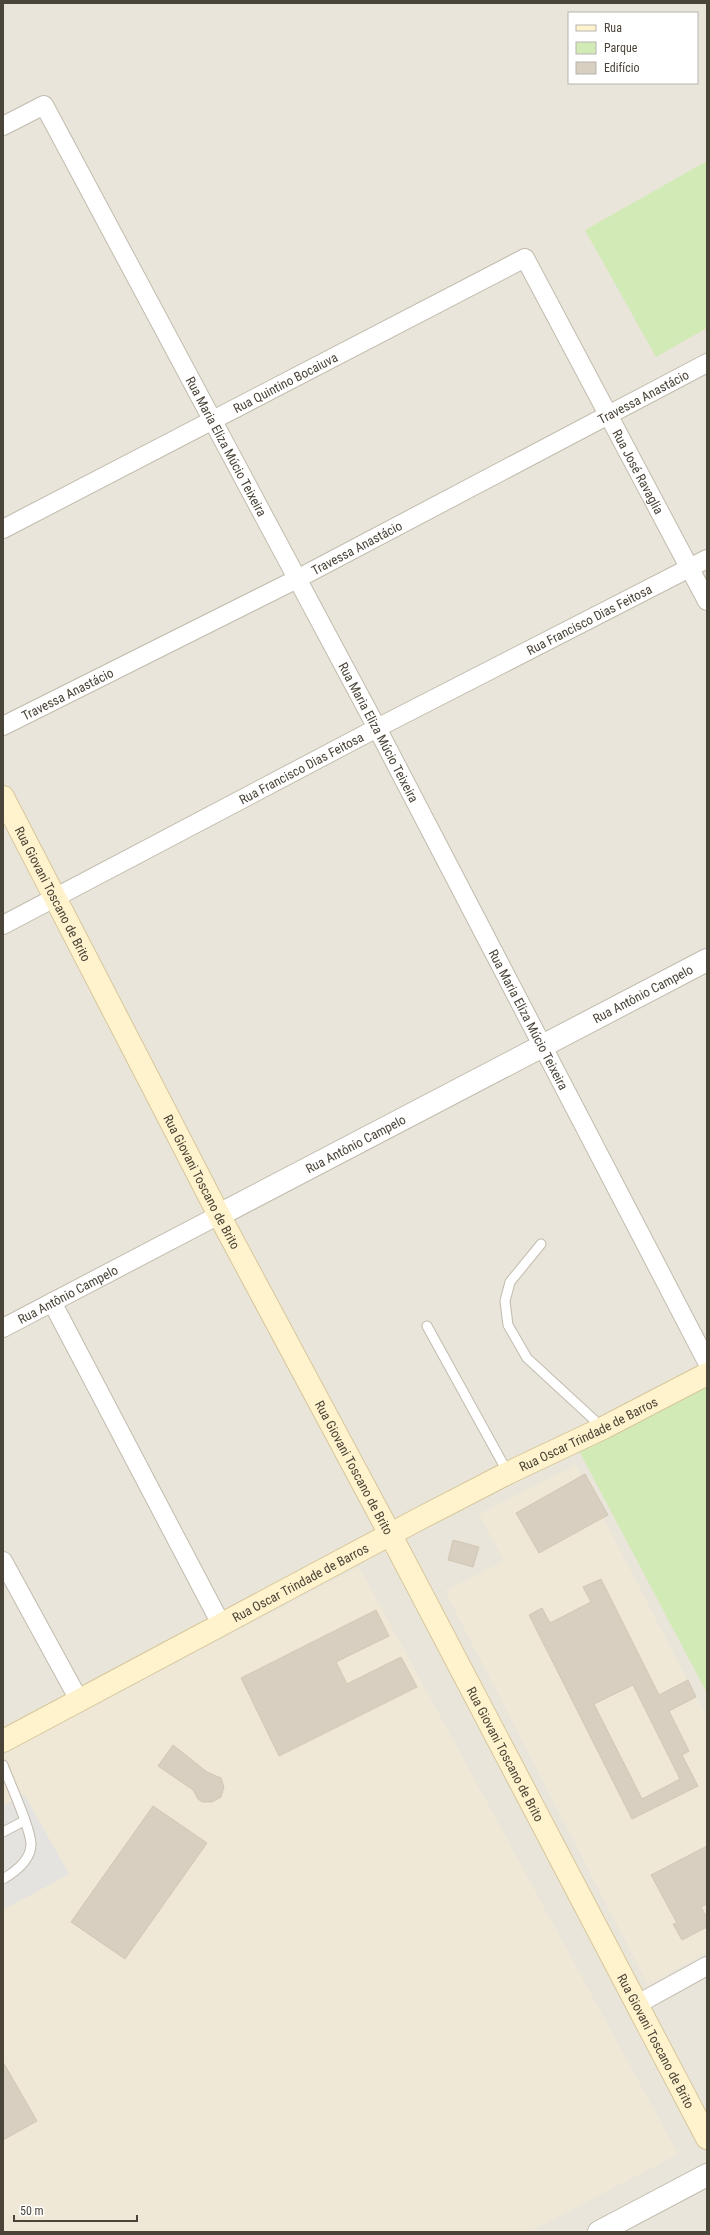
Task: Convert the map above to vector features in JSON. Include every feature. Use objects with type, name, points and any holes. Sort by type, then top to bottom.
[{"type":"main road","name":"Rua Giovani Toscano de Brito","points":[[3,797],[219,1215],[391,1535],[707,2138]]},
{"type":"main road","name":"Rua Oscar Trindade de Barros","points":[[3,1741],[508,1473],[603,1428],[707,1374]]},
{"type":"street","name":"Rua Maria Eliza Múcio Teixeira","points":[[3,126],[44,105],[377,728],[707,1362]]},
{"type":"street","name":"Rua Quintino Bocaiuva","points":[[3,529],[525,258]]},
{"type":"street","name":"Rua José Ravaglia","points":[[525,258],[691,568],[707,601]]},
{"type":"street","name":"Travessa Anastácio","points":[[3,726],[297,579],[609,416],[707,363]]},
{"type":"street","name":"Rua Francisco Dias Feitosa","points":[[3,925],[377,728],[707,559]]},
{"type":"street","name":"Rua Antônio Campelo","points":[[3,1328],[707,960]]},
{"type":"street","points":[[52,1302],[221,1624]]},
{"type":"street","points":[[3,1561],[79,1700]]},
{"type":"street","points":[[636,2005],[707,1966]]},
{"type":"street","points":[[599,2232],[707,2175]]},
{"type":"lane","points":[[541,1244],[510,1282],[505,1301],[508,1325],[527,1358],[603,1428]]},
{"type":"lane","points":[[427,1326],[508,1473]]},
{"type":"lane","points":[[3,1765],[31,1845],[27,1857],[15,1872],[3,1879]]},
{"type":"lane","points":[[3,1832],[24,1822]]},
{"type":"shaded area","points":[[3,3],[707,3],[707,2232],[3,2232]]},
{"type":"shaded area","points":[[576,1465],[707,1718],[707,1952],[648,1985],[445,1591],[504,1561],[479,1514]]},
{"type":"shaded area","points":[[359,1567],[678,2154],[529,2232],[3,2232],[3,1754]]},
{"type":"shaded area","points":[[24,1794],[69,1874],[3,1910],[3,1806]]},
{"type":"green space","points":[[707,161],[707,328],[656,357],[585,230]]},
{"type":"green space","points":[[707,1382],[707,1693],[578,1449]]},
{"type":"building","points":[[585,1474],[608,1515],[539,1553],[516,1513]]},
{"type":"building","points":[[453,1540],[479,1547],[473,1567],[448,1560]]},
{"type":"building","points":[[601,1579],[659,1695],[688,1680],[696,1697],[669,1711],[689,1751],[682,1755],[698,1786],[632,1819],[529,1615],[542,1608],[550,1623],[591,1602],[583,1587]],"holes":[[[633,1685],[680,1779],[642,1799],[594,1704]]]},
{"type":"building","points":[[376,1610],[389,1636],[336,1662],[347,1684],[401,1657],[417,1687],[279,1756],[241,1678]]},
{"type":"building","points":[[173,1745],[207,1772],[221,1778],[224,1787],[221,1797],[212,1802],[202,1802],[198,1799],[193,1790],[158,1766]]},
{"type":"building","points":[[153,1806],[207,1843],[125,1959],[71,1922]]},
{"type":"building","points":[[707,1846],[707,1904],[701,1907],[707,1918],[707,1927],[682,1940],[673,1924],[677,1923],[651,1875]]},
{"type":"building","points":[[3,2062],[37,2121],[3,2140]]}]
